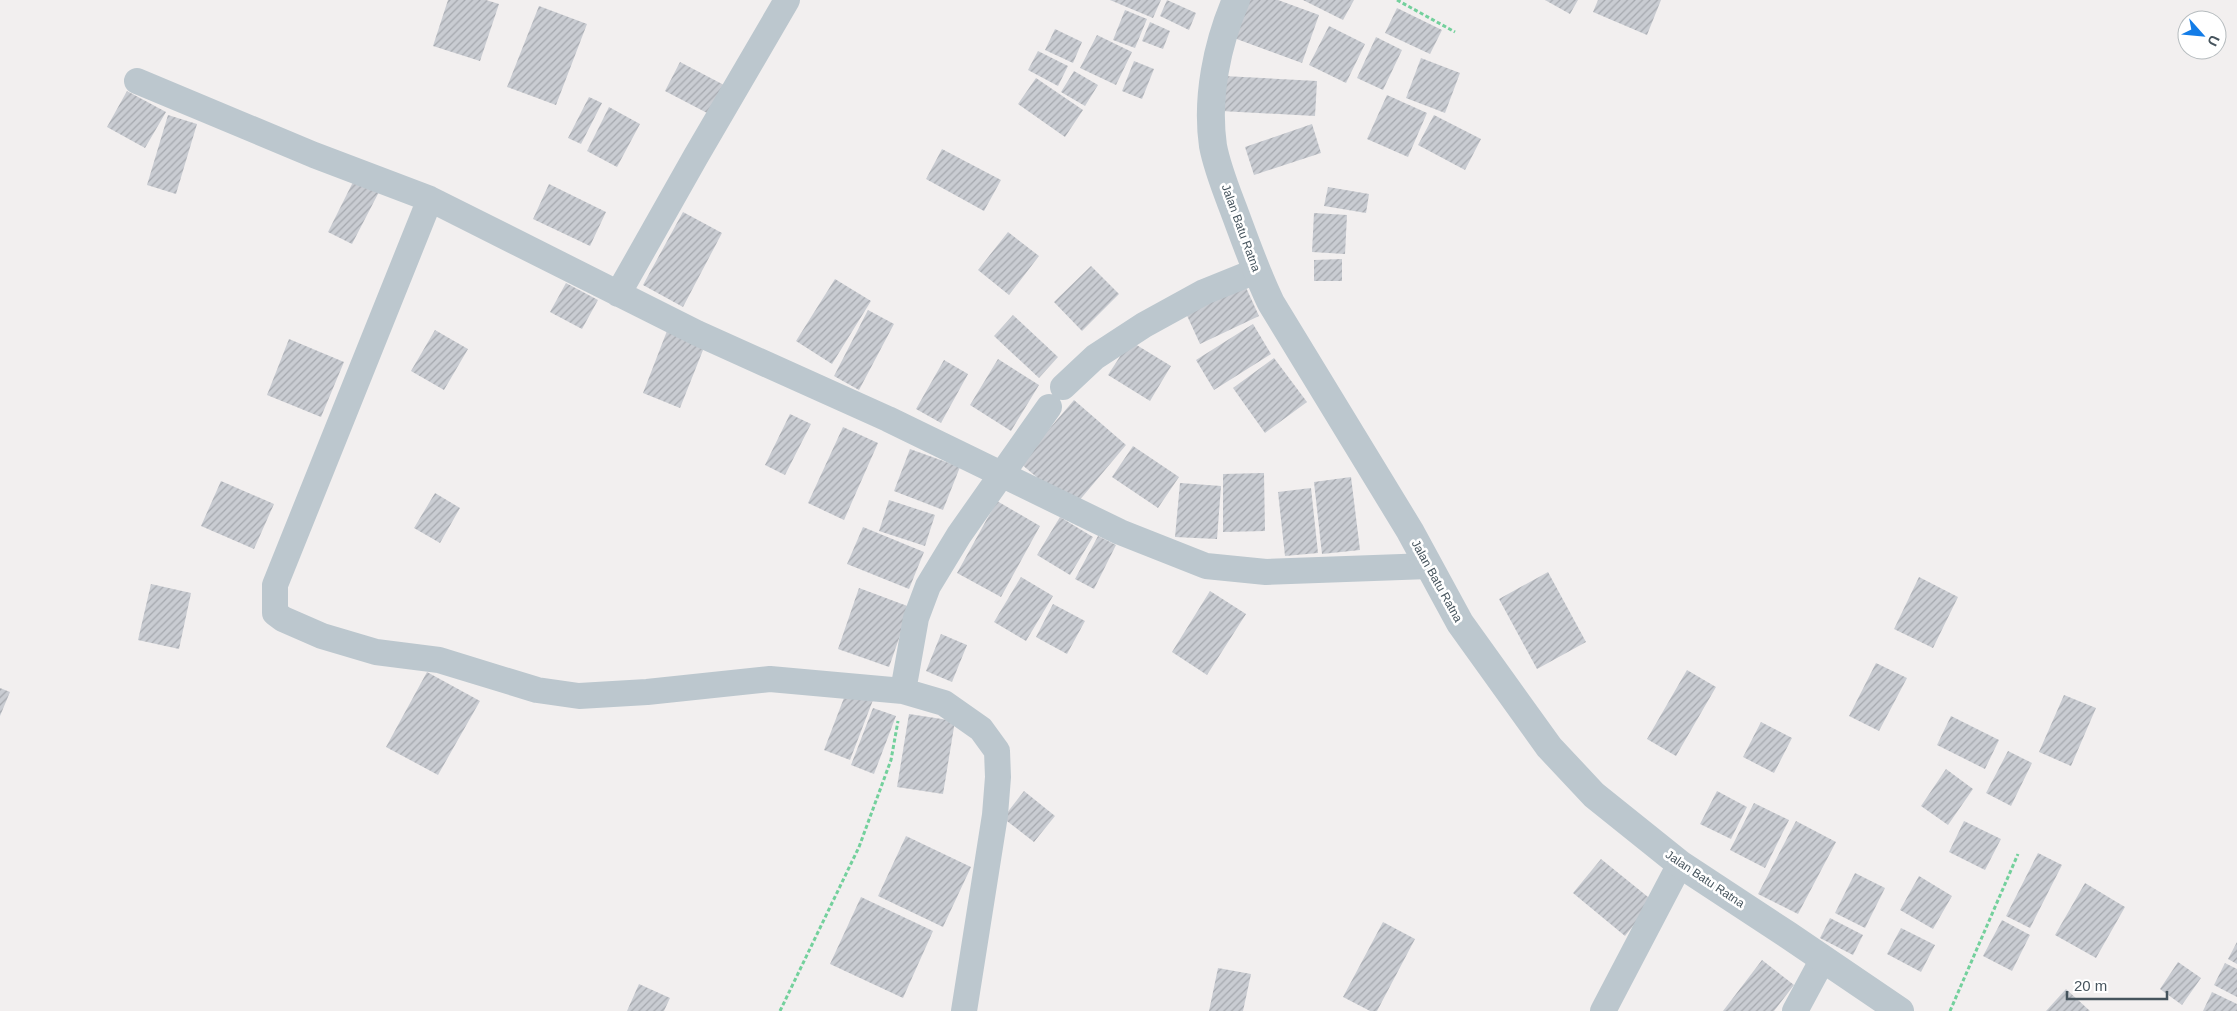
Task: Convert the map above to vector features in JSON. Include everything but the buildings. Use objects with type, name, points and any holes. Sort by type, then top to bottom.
[{"type":"street","points":[[618,294],[787,0]]},
{"type":"street","name":"Jalan Batu Ratna","points":[[1236,0],[1219,49],[1211,106],[1213,145],[1220,172],[1256,271],[1292,338],[1351,432],[1460,623],[1549,747],[1594,795],[1680,864],[1900,1011]]},
{"type":"street","points":[[137,81],[314,155],[430,199],[697,333],[888,419],[1120,532],[1206,566],[1266,572],[1429,566]]},
{"type":"street","points":[[430,199],[275,585],[275,613],[283,619],[322,636],[376,652],[439,660],[537,690],[579,696],[647,692],[770,679],[903,691],[944,704],[981,729],[997,751],[998,777],[995,814],[964,1011]]},
{"type":"street","points":[[903,691],[916,618],[928,586],[959,535],[1056,397],[1095,357],[1144,325],[1204,292],[1256,271]]},
{"type":"street","points":[[1603,1011],[1680,864]]},
{"type":"street","points":[[1796,1011],[1823,959]]},
{"type":"path","points":[[1397,0],[1455,32]]},
{"type":"path","points":[[780,1011],[862,838],[891,760],[903,691]]},
{"type":"path","points":[[1950,1011],[2018,854]]}]
